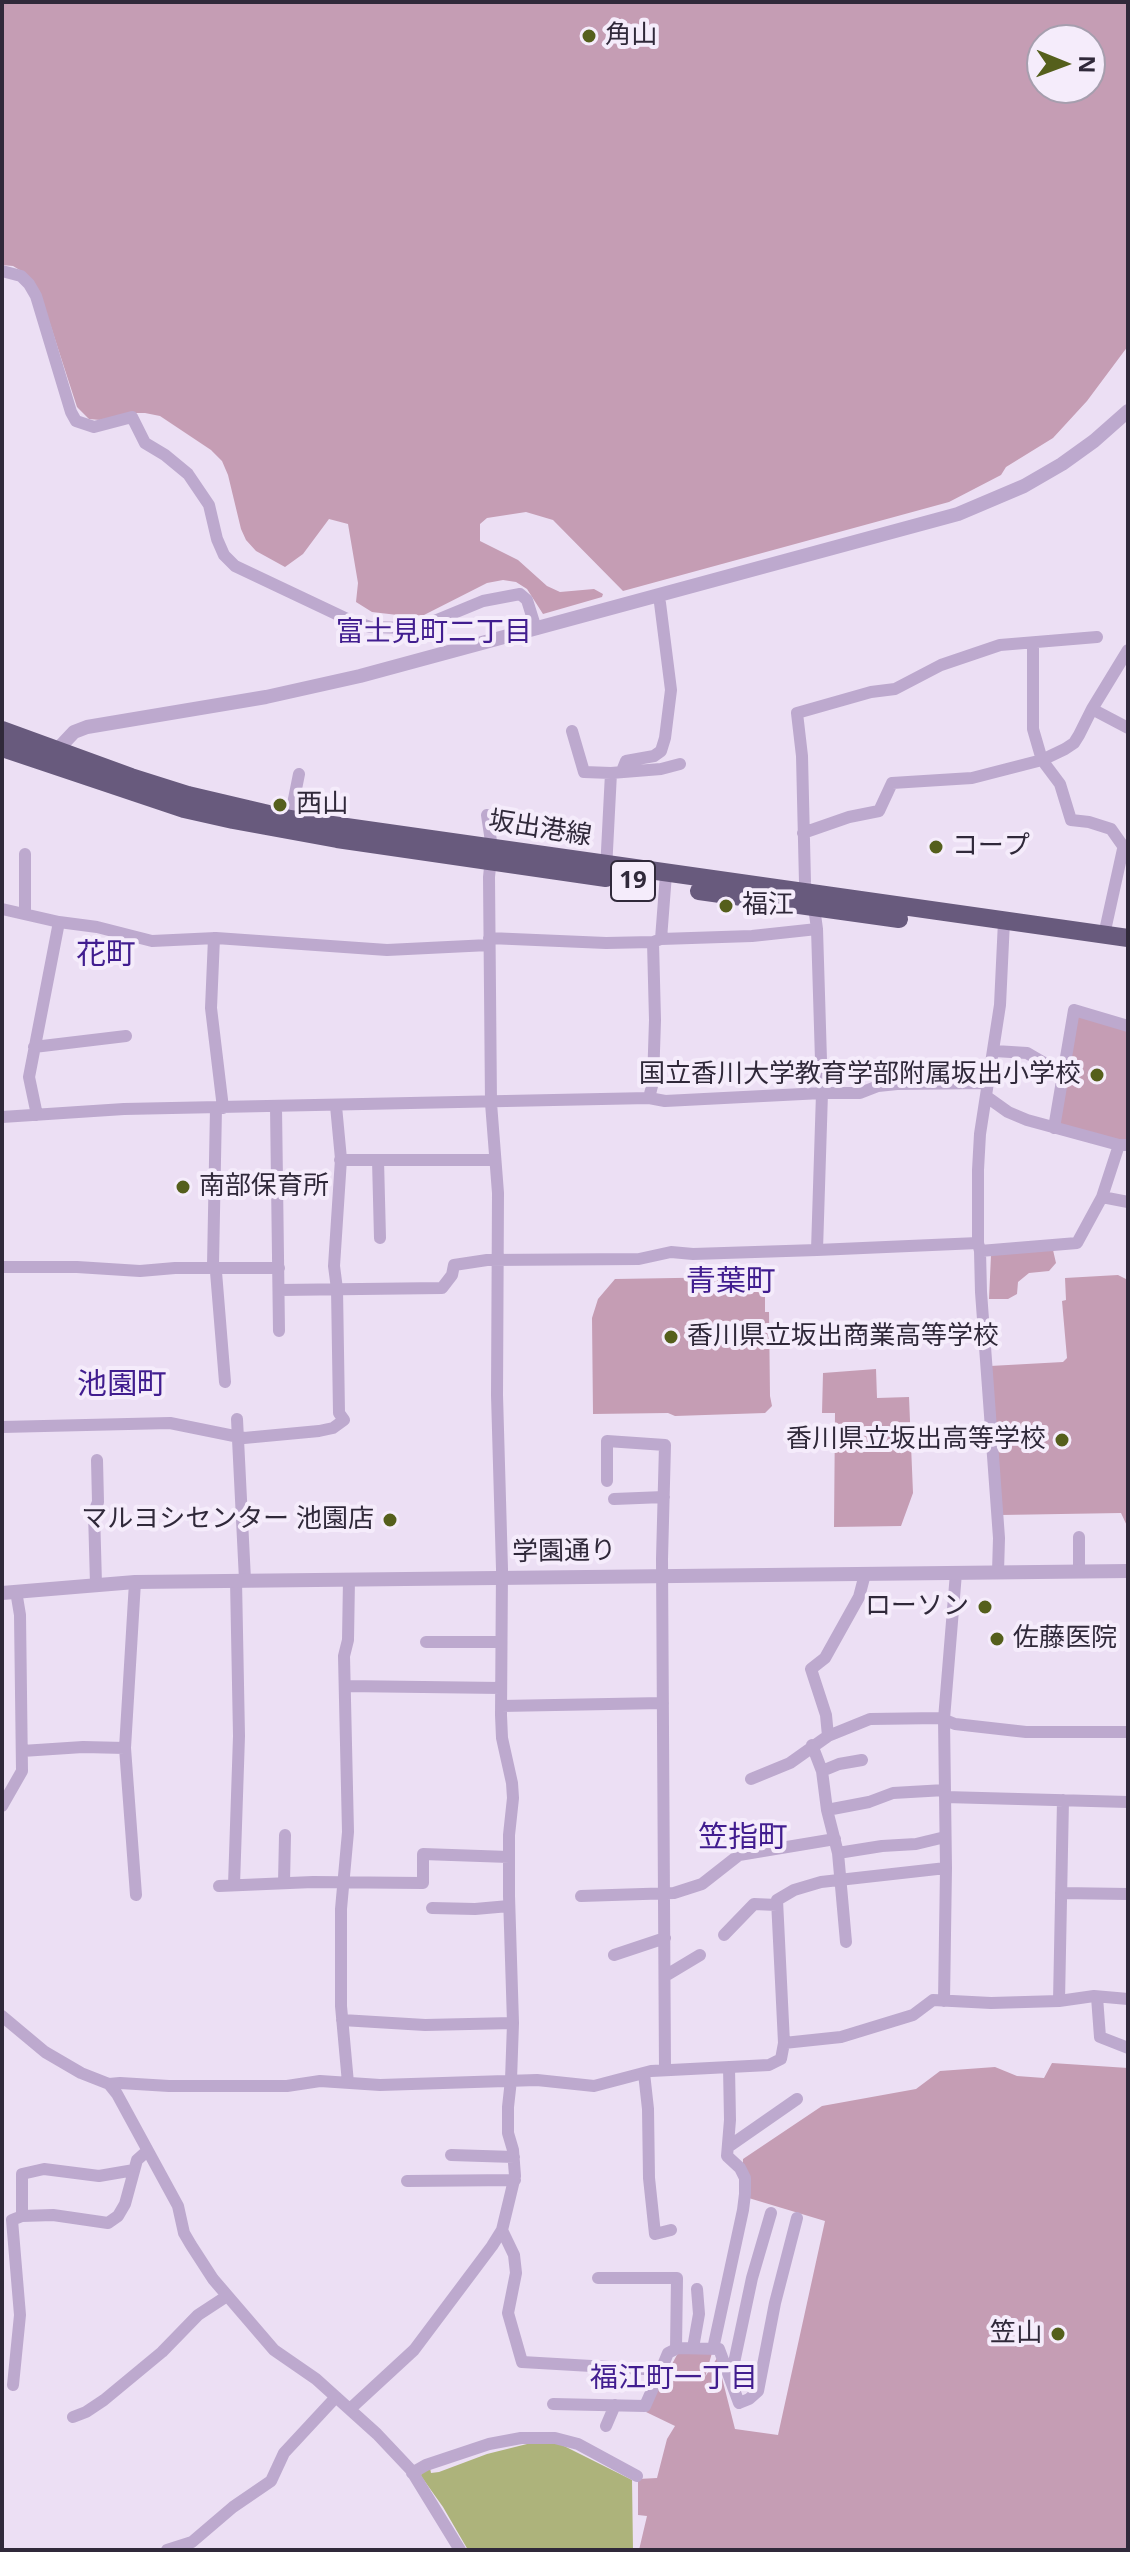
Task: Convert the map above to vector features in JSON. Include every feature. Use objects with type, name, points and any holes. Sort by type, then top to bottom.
[{"type":"main road","name":"坂出港線","points":[[2,730],[55,757],[184,809],[1004,927],[1128,951]]},
{"type":"main road","name":"坂出港線","points":[[5,749],[55,757]]},
{"type":"main road","name":"坂出港線","points":[[1004,927],[1128,938]]},
{"type":"street","points":[[2,271],[21,276],[36,296],[76,421],[94,427],[132,417],[145,443],[188,474],[209,505],[224,555],[235,566],[370,627],[407,628],[432,622],[483,601],[520,594],[527,600],[536,629]]},
{"type":"street","points":[[55,757],[74,732],[87,727],[266,697],[360,676],[958,514],[994,500],[1062,464],[1128,411]]},
{"type":"street","points":[[606,872],[616,772],[626,761],[654,756],[661,751],[665,738],[671,690],[657,595]]},
{"type":"street","points":[[817,1250],[822,1093],[817,929],[810,900],[803,833],[802,756],[797,713],[871,692],[895,689],[941,665],[1000,645],[1097,637]]},
{"type":"street","points":[[1033,643],[1033,729],[1042,760],[1060,784],[1071,820],[1111,829],[1126,851],[1104,935]]},
{"type":"street","points":[[803,833],[849,817],[879,811],[892,783],[972,778],[1042,760],[1074,743],[1128,650]]},
{"type":"street","points":[[1092,709],[1128,728]]},
{"type":"street","points":[[2,730],[5,749]]},
{"type":"street","points":[[572,731],[584,772],[671,768],[680,764]]},
{"type":"street","points":[[289,825],[299,774]]},
{"type":"street","points":[[350,2409],[414,2350],[502,2230],[515,2180],[508,2133],[513,2023],[509,1906],[512,1783],[502,1738],[501,1706],[503,1577],[489,942],[492,855],[487,815]]},
{"type":"street","points":[[25,854],[25,914]]},
{"type":"street","points":[[649,1098],[653,1082],[657,940],[665,880]]},
{"type":"street","points":[[2,909],[152,941],[214,938],[387,950],[489,942],[606,943],[752,936],[817,929]]},
{"type":"street","points":[[37,1115],[29,1077],[59,922]]},
{"type":"street","points":[[998,1572],[999,1538],[979,1247],[980,1134],[995,1051],[1004,927]]},
{"type":"street","points":[[214,938],[211,1008],[220,1108],[213,1265],[225,1382]]},
{"type":"street","points":[[1054,1128],[1074,1010],[1128,1026]]},
{"type":"street","points":[[34,1047],[126,1036]]},
{"type":"street","points":[[995,1051],[1027,1053],[1063,1074]]},
{"type":"street","points":[[2,1117],[115,1109],[649,1098],[665,1101],[860,1093],[878,1086],[897,1084],[989,1083]]},
{"type":"street","points":[[279,1290],[442,1288],[452,1275],[454,1265],[498,1259],[613,1260],[639,1259],[671,1252],[693,1254],[1077,1243],[1102,1197],[1124,1145],[1054,1128],[1008,1112],[987,1097]]},
{"type":"street","points":[[2,1427],[170,1423],[238,1437],[319,1431],[333,1428],[344,1420],[339,1413],[334,1266],[340,1160],[336,1106]]},
{"type":"street","points":[[276,1107],[279,1331]]},
{"type":"street","points":[[340,1160],[495,1160]]},
{"type":"street","points":[[378,1160],[380,1238]]},
{"type":"street","points":[[1102,1197],[1128,1202]]},
{"type":"street","points":[[2,1267],[140,1271],[279,1268]]},
{"type":"street","points":[[234,1885],[239,1736],[237,1419]]},
{"type":"street","points":[[607,1481],[607,1441],[665,1445],[662,1575],[665,2070]]},
{"type":"street","points":[[96,1584],[94,1512],[98,1502],[97,1460]]},
{"type":"street","points":[[614,1499],[664,1497]]},
{"type":"street","points":[[1079,1537],[1079,1572]]},
{"type":"street","name":"学園通り","points":[[9,1592],[96,1584],[240,1580],[1128,1571]]},
{"type":"street","points":[[944,2001],[944,1719],[956,1573]]},
{"type":"street","points":[[828,1736],[826,1715],[811,1669],[825,1658],[859,1597],[865,1574]]},
{"type":"street","points":[[348,2083],[342,2020],[341,1909],[348,1832],[344,1656],[348,1640],[349,1579]]},
{"type":"street","points":[[135,1582],[125,1748],[136,1895]]},
{"type":"street","points":[[2,1806],[22,1771],[20,1615],[9,1592]]},
{"type":"street","points":[[426,1642],[501,1642]]},
{"type":"street","points":[[345,1686],[501,1688]]},
{"type":"street","points":[[501,1706],[663,1703]]},
{"type":"street","points":[[751,1779],[790,1763],[828,1736],[870,1719],[944,1719],[955,1724],[1026,1732],[1128,1732]]},
{"type":"street","points":[[812,1745],[822,1771],[827,1810],[838,1853],[846,1942]]},
{"type":"street","points":[[22,1751],[125,1748]]},
{"type":"street","points":[[822,1771],[862,1760]]},
{"type":"street","points":[[827,1810],[869,1802],[893,1793],[1128,1802]]},
{"type":"street","points":[[1059,2001],[1063,1800]]},
{"type":"street","points":[[284,1883],[285,1835]]},
{"type":"street","points":[[838,1853],[916,1844],[945,1837]]},
{"type":"street","points":[[581,1896],[665,1894],[689,1890],[702,1884],[739,1855],[835,1839]]},
{"type":"street","points":[[219,1886],[423,1883],[423,1854],[509,1857]]},
{"type":"street","points":[[2,2016],[45,2052],[81,2073],[109,2084],[287,2086],[320,2081],[380,2085],[548,2080],[594,2086],[665,2070],[776,2063],[783,2055],[784,2043],[777,1900],[794,1890],[821,1882],[946,1868]]},
{"type":"street","points":[[1061,1893],[1128,1894]]},
{"type":"street","points":[[724,1935],[754,1904],[777,1905]]},
{"type":"street","points":[[432,1908],[509,1906]]},
{"type":"street","points":[[614,1955],[665,1938]]},
{"type":"street","points":[[665,1976],[700,1955]]},
{"type":"street","points":[[784,2043],[841,2037],[913,2015],[933,2000],[991,2003],[1097,1997],[1128,1999]]},
{"type":"street","points":[[1097,1997],[1100,2037],[1128,2048]]},
{"type":"street","points":[[342,2020],[425,2025],[513,2023]]},
{"type":"street","points":[[713,2349],[745,2194],[745,2178],[740,2168],[727,2156],[729,2067]]},
{"type":"street","points":[[644,2073],[655,2234],[671,2230]]},
{"type":"street","points":[[109,2084],[178,2206],[184,2233],[227,2296],[274,2350],[336,2397],[377,2434],[412,2473],[460,2550]]},
{"type":"street","points":[[728,2147],[797,2099]]},
{"type":"street","points":[[13,2385],[20,2315],[12,2220],[22,2216],[53,2215],[108,2223],[118,2216],[125,2204],[137,2160],[146,2152]]},
{"type":"street","points":[[451,2155],[514,2157]]},
{"type":"street","points":[[22,2216],[22,2174],[44,2169],[99,2176],[134,2170]]},
{"type":"street","points":[[407,2181],[515,2180]]},
{"type":"street","points":[[731,2379],[752,2278],[771,2213]]},
{"type":"street","points":[[553,2404],[645,2406],[668,2353],[693,2348],[719,2349],[739,2403],[749,2399],[758,2391],[775,2303],[797,2218]]},
{"type":"street","points":[[502,2230],[514,2255],[516,2273],[508,2313],[522,2362],[661,2370]]},
{"type":"street","points":[[598,2278],[677,2278],[676,2349]]},
{"type":"street","points":[[693,2348],[699,2314],[697,2289]]},
{"type":"street","points":[[73,2417],[104,2400],[162,2352],[198,2315],[227,2296]]},
{"type":"street","points":[[167,2550],[192,2542],[233,2507],[271,2481],[284,2453],[336,2397]]},
{"type":"street","points":[[606,2426],[615,2405]]},
{"type":"street","points":[[412,2473],[426,2465],[489,2444],[521,2438],[555,2438],[578,2444],[637,2476]]},
{"type":"shaded area","points":[[2,2],[1128,2],[1128,346],[1087,401],[1053,438],[1006,467],[1001,475],[949,502],[623,591],[553,520],[526,512],[487,518],[480,524],[480,541],[518,560],[547,586],[560,592],[594,589],[603,594],[602,597],[543,614],[527,589],[516,582],[503,580],[487,583],[424,615],[372,612],[356,602],[358,583],[348,524],[329,519],[303,554],[285,567],[256,551],[241,529],[222,461],[211,450],[160,416],[132,413],[100,420],[89,419],[77,407],[40,293],[23,272],[13,266],[2,265]]},
{"type":"shaded area","name":"国立香川大学教育学部附属坂出小学校","points":[[1076,1016],[1128,1028],[1128,1142],[1059,1126]]},
{"type":"shaded area","points":[[1053,1250],[1056,1263],[1049,1271],[1029,1273],[1018,1282],[1017,1294],[1008,1299],[989,1299],[991,1255]]},
{"type":"shaded area","points":[[738,1274],[757,1274],[757,1281],[765,1281],[772,1406],[765,1413],[675,1416],[668,1413],[593,1414],[592,1318],[598,1299],[615,1279],[735,1277]]},
{"type":"shaded area","name":"香川県立坂出高等学校","points":[[1118,1275],[1128,1280],[1128,1528],[1121,1513],[1001,1515],[990,1366],[1063,1362],[1067,1358],[1062,1301],[1066,1300],[1065,1278]]},
{"type":"shaded area","points":[[876,1369],[877,1398],[909,1397],[913,1493],[901,1526],[834,1527],[835,1413],[822,1413],[823,1373]]},
{"type":"shaded area","points":[[1052,2063],[1128,2068],[1128,2550],[639,2550],[647,2516],[638,2515],[638,2479],[657,2478],[667,2439],[675,2426],[646,2412],[678,2353],[712,2353],[705,2377],[717,2358],[735,2429],[778,2435],[825,2221],[742,2196],[743,2159],[822,2106],[916,2089],[940,2071],[995,2067],[1017,2076],[1044,2078]]},
{"type":"shaded area","points":[[535,2442],[558,2443],[632,2480],[633,2550],[468,2550],[421,2476],[422,2470],[430,2468],[431,2473],[439,2472],[487,2454]]},
{"type":"place","name":"角山","points":[[589,36]]},
{"type":"place","name":"西山","points":[[280,805]]},
{"type":"place","name":"コープ","points":[[936,847]]},
{"type":"place","name":"福江","points":[[726,906]]},
{"type":"place","name":"国立香川大学教育学部附属坂出小学校","points":[[1097,1075]]},
{"type":"place","name":"南部保育所","points":[[183,1187]]},
{"type":"place","name":"香川県立坂出商業高等学校","points":[[671,1337]]},
{"type":"place","name":"香川県立坂出高等学校","points":[[1062,1440]]},
{"type":"place","name":"マルヨシセンター 池園店","points":[[390,1520]]},
{"type":"place","name":"ローソン","points":[[985,1607]]},
{"type":"place","name":"佐藤医院","points":[[997,1639]]},
{"type":"place","name":"笠山","points":[[1058,2334]]},
{"type":"district","name":"富士見町二丁目","points":[[434,633]]},
{"type":"district","name":"花町","points":[[106,955]]},
{"type":"district","name":"青葉町","points":[[731,1282]]},
{"type":"district","name":"池園町","points":[[122,1385]]},
{"type":"district","name":"笠指町","points":[[743,1838]]},
{"type":"district","name":"福江町一丁目","points":[[674,2379]]}]
